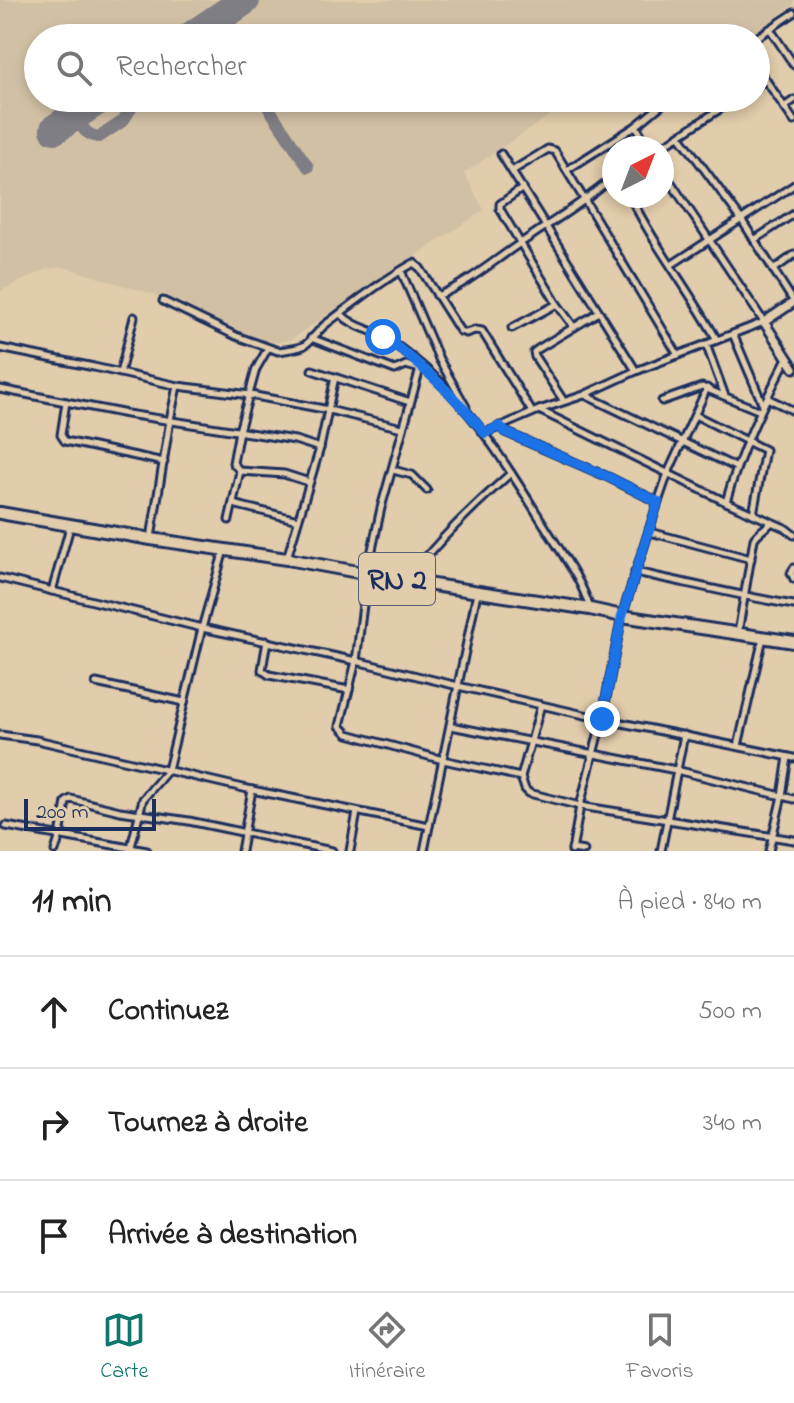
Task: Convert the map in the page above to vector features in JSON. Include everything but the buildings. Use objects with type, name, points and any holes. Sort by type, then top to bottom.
[{"type":"highway","name":"RN 2","points":[[0,513],[794,642]]},
{"type":"street","points":[[794,13],[770,29],[794,65]]},
{"type":"street","points":[[770,86],[794,121]]},
{"type":"street","points":[[784,107],[794,100]]},
{"type":"street","points":[[567,170],[653,112]]},
{"type":"street","points":[[674,138],[715,112]]},
{"type":"street","points":[[636,126],[642,136]]},
{"type":"street","points":[[485,433],[764,322],[794,302],[741,219],[679,135]]},
{"type":"street","points":[[512,171],[551,149],[555,151],[678,355]]},
{"type":"street","points":[[501,154],[636,371]]},
{"type":"street","points":[[671,265],[794,185]]},
{"type":"street","points":[[437,296],[465,283],[602,187]]},
{"type":"street","points":[[674,187],[792,362],[761,408],[735,467],[726,502]]},
{"type":"street","points":[[523,188],[499,206],[574,327]]},
{"type":"street","points":[[637,208],[717,340]]},
{"type":"street","points":[[754,240],[794,214]]},
{"type":"street","points":[[773,270],[794,255]]},
{"type":"street","points":[[163,301],[236,336],[278,351],[302,347],[326,324],[387,279],[416,264],[460,331],[482,331],[535,411],[785,528],[794,535]]},
{"type":"street","points":[[401,271],[439,359],[470,415]]},
{"type":"street","points":[[512,328],[557,304]]},
{"type":"street","points":[[563,400],[534,352],[599,312]]},
{"type":"street","points":[[341,314],[354,324],[383,337],[470,415],[485,433],[585,591],[590,609]]},
{"type":"street","points":[[120,373],[134,317]]},
{"type":"street","points":[[733,334],[761,408]]},
{"type":"street","points":[[311,338],[395,370],[406,365],[420,367]]},
{"type":"street","points":[[706,344],[725,396]]},
{"type":"street","points":[[0,348],[178,386],[250,395],[329,410],[402,428]]},
{"type":"street","points":[[268,348],[256,369],[233,463],[240,471],[284,474],[309,482]]},
{"type":"street","points":[[420,367],[381,508],[367,573],[356,661],[340,726],[348,734],[521,777]]},
{"type":"street","points":[[312,370],[410,402]]},
{"type":"street","points":[[287,559],[320,448],[335,377]]},
{"type":"street","points":[[151,539],[178,386]]},
{"type":"street","points":[[662,401],[702,387],[761,408]]},
{"type":"street","points":[[584,851],[572,850],[622,616],[668,473],[707,388]]},
{"type":"street","points":[[0,389],[295,440],[320,448]]},
{"type":"street","points":[[584,395],[735,467]]},
{"type":"street","points":[[767,398],[794,411]]},
{"type":"street","points":[[66,402],[61,435],[65,441],[164,462]]},
{"type":"street","points":[[695,415],[764,449],[753,514]]},
{"type":"street","points":[[500,426],[505,432],[658,502]]},
{"type":"street","points":[[393,470],[412,475],[427,490]]},
{"type":"street","points":[[229,520],[240,471]]},
{"type":"street","points":[[407,581],[431,551],[511,473]]},
{"type":"street","points":[[233,504],[298,520]]},
{"type":"street","points":[[738,633],[754,539],[771,523]]},
{"type":"street","points":[[52,591],[71,526]]},
{"type":"street","points":[[650,532],[751,559]]},
{"type":"street","points":[[130,850],[138,813],[146,795],[168,770],[224,549]]},
{"type":"street","points":[[794,568],[791,573],[794,579]]},
{"type":"street","points":[[635,572],[794,605]]},
{"type":"street","points":[[0,578],[202,628],[602,719],[791,757],[769,851]]},
{"type":"street","points":[[424,851],[478,591]]},
{"type":"street","points":[[738,746],[763,637]]},
{"type":"street","points":[[267,641],[262,670],[269,675],[349,690]]},
{"type":"street","points":[[96,683],[184,702]]},
{"type":"street","points":[[541,705],[521,777],[529,793],[580,806],[794,840]]},
{"type":"street","points":[[451,726],[676,770],[794,799]]},
{"type":"street","points":[[0,735],[37,740],[252,790],[429,826]]},
{"type":"street","points":[[661,851],[684,735]]},
{"type":"street","points":[[241,851],[252,790]]},
{"type":"street","points":[[55,851],[68,800],[332,851]]},
{"type":"street","points":[[350,851],[357,812]]},
{"type":"street","points":[[6,826],[147,851]]},
{"type":"shaded area","points":[[0,0],[794,0],[794,5],[766,24],[24,24],[24,112],[555,112],[464,173],[484,210],[293,338],[281,342],[254,339],[162,297],[64,267],[47,269],[0,291]]},
{"type":"taxiway","points":[[78,112],[83,128],[99,137],[123,121],[129,112]]},
{"type":"taxiway","points":[[271,112],[308,167]]},
{"type":"runway","points":[[210,24],[245,0]]},
{"type":"runway","points":[[55,129],[80,112]]},
{"type":"route","points":[[383,337],[421,365],[485,433],[500,426],[505,432],[658,502],[622,616],[602,719]]}]
